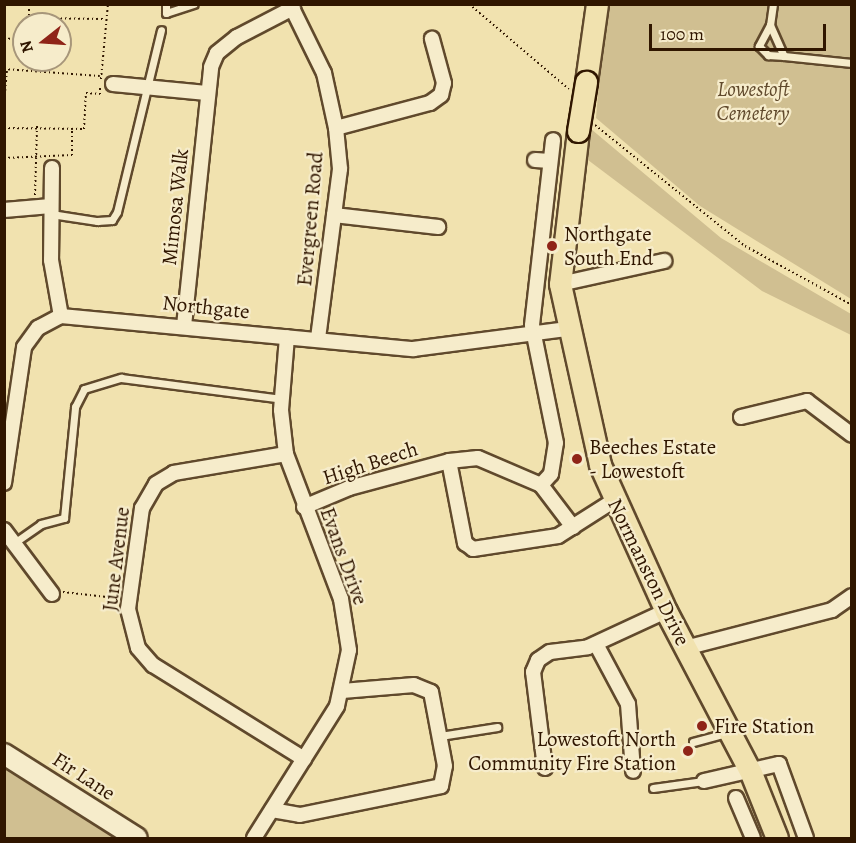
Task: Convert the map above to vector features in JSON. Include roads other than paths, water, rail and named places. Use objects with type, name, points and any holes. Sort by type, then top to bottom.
[{"type":"main road","name":"Normanston Drive","points":[[597,4],[581,90],[585,127],[560,284],[566,329],[613,501],[666,611],[751,773],[773,837]]},
{"type":"street","name":"Mimosa Walk","points":[[184,326],[207,93],[217,53],[291,6]]},
{"type":"street","name":"Evergreen Road","points":[[291,6],[324,73],[336,128],[340,169],[318,338]]},
{"type":"street","points":[[336,128],[430,103],[441,95],[444,83],[432,39]]},
{"type":"street","points":[[107,80],[207,93]]},
{"type":"street","points":[[541,485],[551,474],[556,443],[532,334],[553,140]]},
{"type":"street","points":[[535,159],[550,161]]},
{"type":"street","points":[[4,483],[11,392],[30,336],[61,316],[51,260],[52,168]]},
{"type":"street","points":[[4,210],[34,207],[51,210]]},
{"type":"street","points":[[334,215],[438,227]]},
{"type":"street","points":[[560,284],[664,261]]},
{"type":"street","name":"Northgate","points":[[61,316],[436,349],[566,329]]},
{"type":"street","name":"Evans Drive","points":[[254,838],[304,759],[342,691],[349,650],[345,615],[286,454],[282,399],[287,337]]},
{"type":"street","points":[[741,417],[807,401],[852,435]]},
{"type":"street","name":"June Avenue","points":[[286,454],[174,473],[156,484],[142,508],[128,600],[132,634],[153,665],[304,759]]},
{"type":"street","name":"High Beech","points":[[304,507],[449,460],[478,458],[541,485],[573,527]]},
{"type":"street","name":"High Beech","points":[[449,460],[465,543],[473,549],[558,537],[613,501]]},
{"type":"street","points":[[4,531],[52,594]]},
{"type":"street","points":[[686,648],[832,610],[852,596]]},
{"type":"street","points":[[545,768],[535,665],[550,652],[596,644],[666,611]]},
{"type":"street","points":[[596,644],[628,704],[633,771]]},
{"type":"street","points":[[272,810],[300,814],[433,791],[446,777],[435,701],[424,686],[342,691]]},
{"type":"street","name":"Fir Lane","points":[[4,754],[137,838]]},
{"type":"street","points":[[704,781],[781,767],[806,838]]},
{"type":"street","points":[[736,798],[753,838]]},
{"type":"lane","points":[[166,4],[166,13],[194,4]]},
{"type":"lane","points":[[773,4],[770,25],[759,46],[768,55],[852,63]]},
{"type":"lane","points":[[770,25],[784,56]]},
{"type":"lane","points":[[51,210],[112,220],[161,30]]},
{"type":"lane","points":[[14,543],[41,524],[64,518],[75,407],[84,389],[121,378],[282,399]]},
{"type":"lane","points":[[440,736],[497,727]]},
{"type":"lane","points":[[693,742],[729,732]]},
{"type":"lane","points":[[653,788],[704,781]]},
{"type":"place","name":"Northgate South End","points":[[552,246]]},
{"type":"place","name":"Beeches Estate - Lowestoft","points":[[577,459]]},
{"type":"place","name":"Fire Station","points":[[702,726]]},
{"type":"place","name":"Lowestoft North Community Fire Station","points":[[688,751]]},
{"type":"park label","name":"Lowestoft Cemetery","points":[[753,101]]}]
